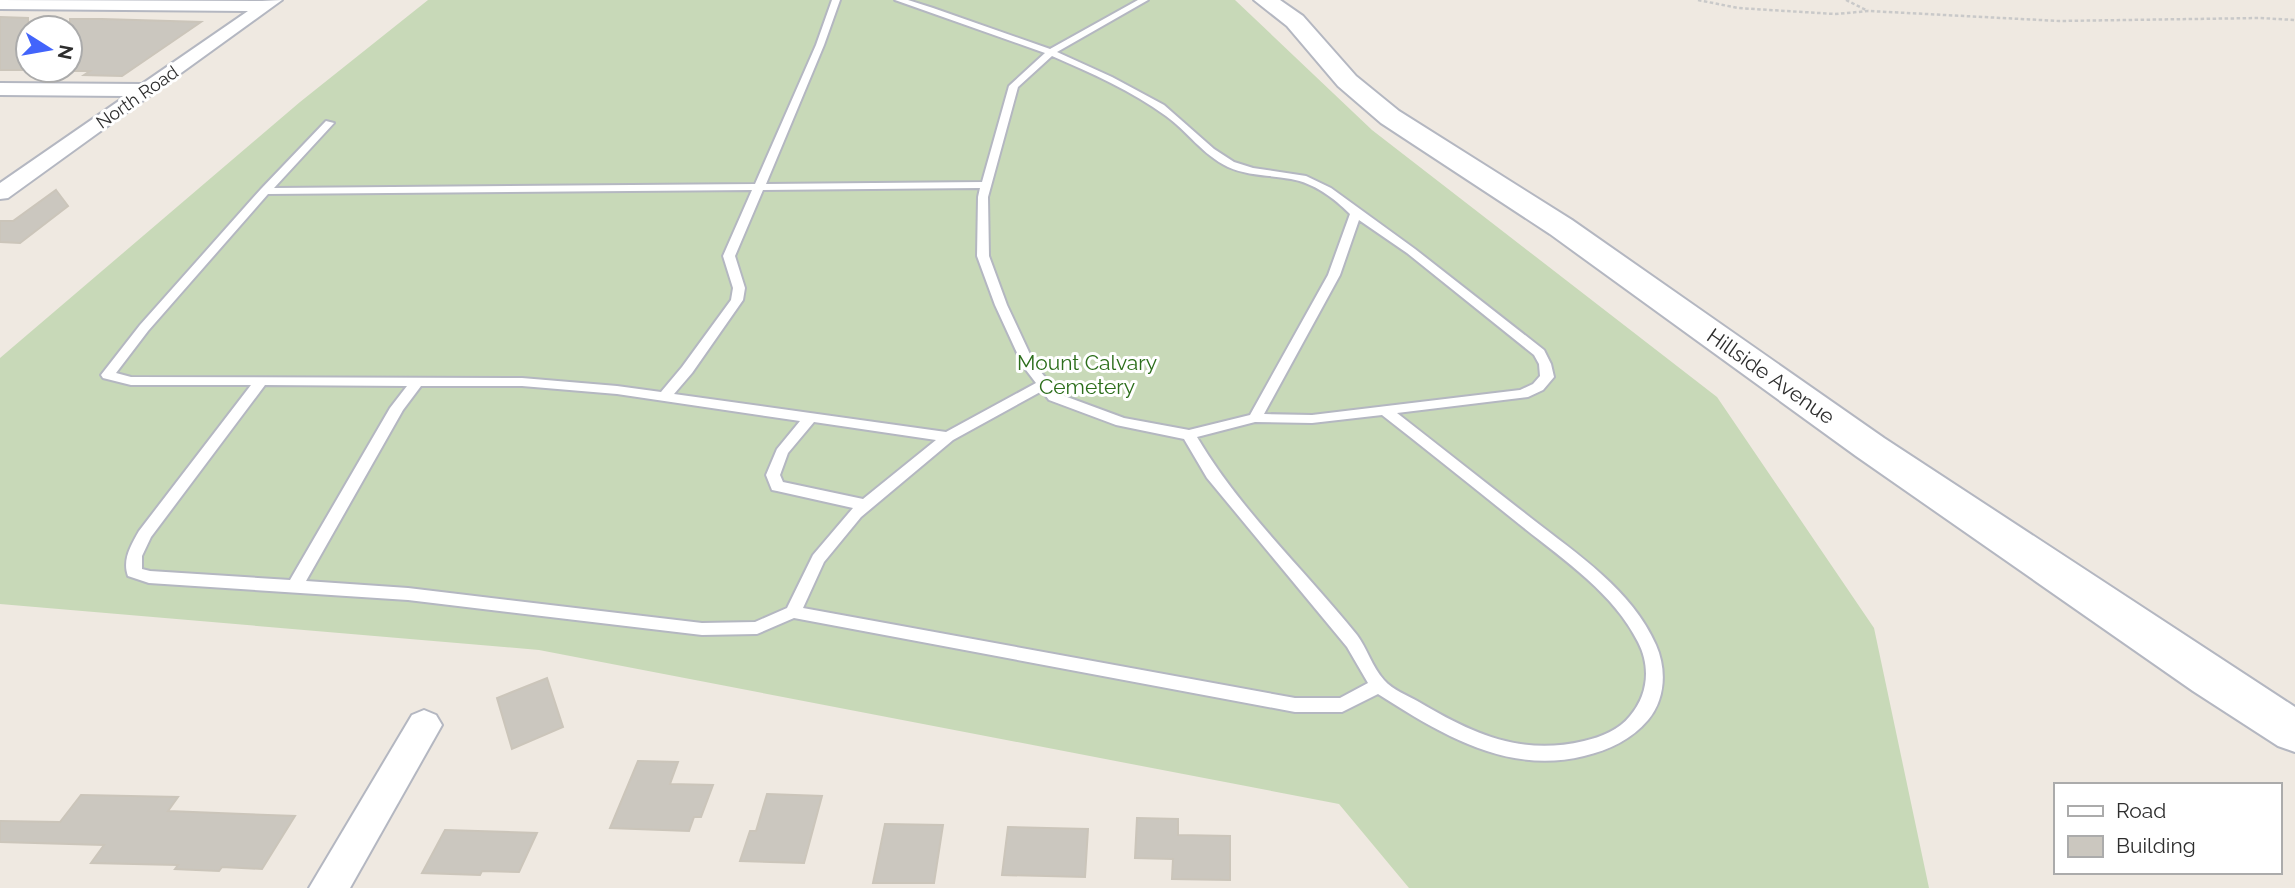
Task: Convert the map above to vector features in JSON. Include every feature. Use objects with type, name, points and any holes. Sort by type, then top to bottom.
[{"type":"main road","name":"Hillside Avenue","points":[[1265,0],[1295,20],[1347,81],[1390,117],[1561,227],[1870,447],[2178,657],[2295,732]]},
{"type":"street","points":[[0,4],[269,3]]},
{"type":"street","name":"North Road","points":[[0,194],[269,3]]},
{"type":"street","points":[[0,89],[146,90]]},
{"type":"street","points":[[329,888],[424,725]]},
{"type":"lane","points":[[664,397],[687,370],[737,300],[739,288],[729,256],[836,0]]},
{"type":"lane","points":[[899,0],[1052,51],[1078,61],[1138,94],[1179,121],[1226,162],[1242,170],[1293,176],[1316,183],[1441,274],[1539,353],[1545,364],[1547,377],[1538,387],[1522,394],[1312,419],[1255,418],[1189,435],[1121,422],[1055,397],[1029,366],[1001,306],[983,256],[984,197],[1014,86],[1052,51],[1144,0]]},
{"type":"lane","points":[[329,123],[144,328],[107,375],[131,381],[522,382],[617,390],[948,437]]},
{"type":"lane","points":[[265,191],[987,185]]},
{"type":"lane","points":[[1255,418],[1334,275],[1356,213]]},
{"type":"lane","points":[[261,382],[144,535],[134,556],[134,572],[149,577],[408,594],[702,629],[757,628],[793,612],[1295,705],[1342,705],[1378,687]]},
{"type":"lane","points":[[295,586],[390,419],[417,382]]},
{"type":"lane","points":[[793,612],[818,559],[866,505],[948,437],[1044,384]]},
{"type":"lane","points":[[1189,435],[1212,475],[1353,642],[1378,687],[1433,720],[1492,747],[1536,752],[1580,751],[1600,746],[1629,729],[1645,712],[1654,690],[1655,665],[1644,637],[1619,603],[1564,552],[1385,410]]},
{"type":"lane","points":[[810,418],[782,452],[773,475],[777,486],[866,505]]},
{"type":"path","points":[[1698,0],[1738,8],[1835,14],[1868,11],[2059,21],[2295,20]]},
{"type":"path","points":[[1846,0],[1868,11]]},
{"type":"green space","name":"Mount Calvary Cemetery","points":[[428,0],[1235,0],[1372,130],[1717,397],[1874,628],[1929,888],[1409,888],[1339,804],[539,650],[0,604],[0,358],[300,102]]},
{"type":"building","points":[[0,17],[14,18],[14,70],[0,70]]},
{"type":"building","points":[[84,19],[201,22],[122,76],[84,75],[90,71],[84,71]]},
{"type":"building","points":[[56,190],[68,206],[20,243],[0,242],[0,221],[13,221]]},
{"type":"building","points":[[547,678],[563,727],[512,749],[497,698]]},
{"type":"building","points":[[638,761],[678,762],[670,784],[713,785],[701,817],[694,817],[689,831],[610,828]]},
{"type":"building","points":[[767,794],[822,796],[804,863],[740,861],[750,831],[756,831]]},
{"type":"building","points":[[81,795],[178,797],[168,811],[295,816],[262,869],[222,867],[219,871],[175,869],[178,865],[91,863],[104,845],[0,842],[0,821],[60,822]]},
{"type":"building","points":[[1137,818],[1178,819],[1178,835],[1230,836],[1230,880],[1172,879],[1173,859],[1135,858]]},
{"type":"building","points":[[885,824],[943,825],[934,883],[873,883]]},
{"type":"building","points":[[1008,827],[1088,829],[1085,877],[1002,875]]},
{"type":"building","points":[[445,830],[537,833],[519,872],[482,871],[480,875],[422,873]]}]
